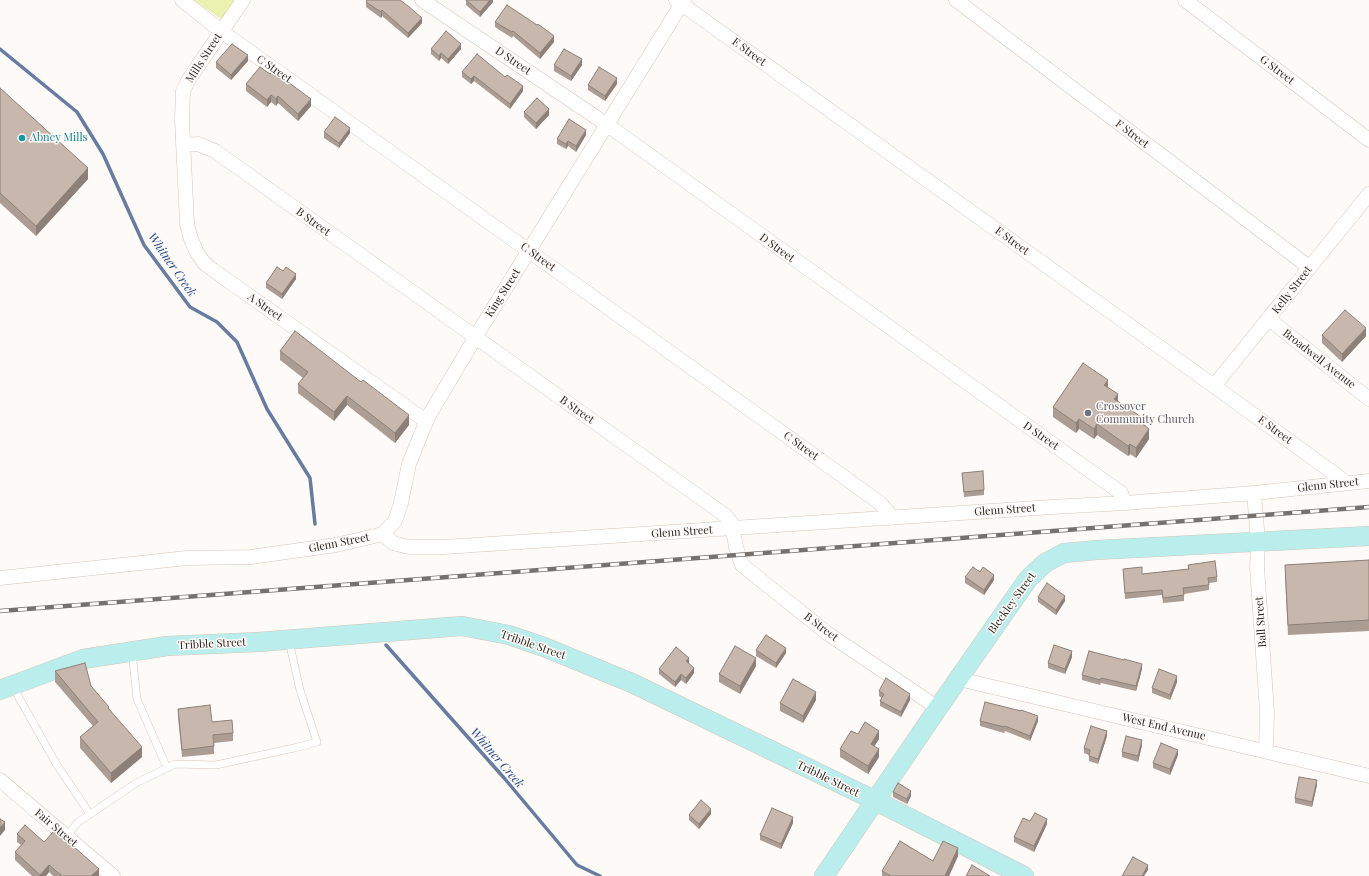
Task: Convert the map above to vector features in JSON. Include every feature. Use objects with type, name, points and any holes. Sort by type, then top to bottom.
[{"type":"street","name":"C Street","points":[[182,0],[221,31],[529,250],[880,504],[888,512],[890,518]]},
{"type":"street","name":"Mills Street","points":[[183,145],[183,92],[189,79],[243,0]]},
{"type":"street","name":"D Street","points":[[422,0],[606,124],[1120,493],[1125,503]]},
{"type":"street","name":"F Street","points":[[956,0],[1309,267]]},
{"type":"street","name":"G Street","points":[[1185,0],[1369,140]]},
{"type":"street","name":"King Street","points":[[383,534],[395,521],[401,503],[409,464],[426,421],[681,1]]},
{"type":"street","name":"E Street","points":[[681,1],[1347,483]]},
{"type":"street","name":"B Street","points":[[183,145],[198,144],[215,151],[726,516],[734,529],[736,547],[742,565],[827,633],[938,708]]},
{"type":"street","name":"A Street","points":[[183,145],[187,224],[191,239],[197,252],[206,264],[426,421]]},
{"type":"street","name":"Kelly Street","points":[[1214,386],[1309,267],[1367,202]]},
{"type":"street","name":"Broadwell Avenue","points":[[1269,319],[1369,399]]},
{"type":"street","name":"Glenn Street","points":[[0,578],[187,558],[251,557],[336,545],[383,534],[393,543],[398,545],[409,547],[444,547],[1125,503],[1254,493],[1369,481]]},
{"type":"street","name":"Ball Street","points":[[1254,493],[1258,541],[1257,567],[1267,712],[1266,752]]},
{"type":"street","name":"Bleckley Street","points":[[824,876],[1028,579],[1045,563],[1064,553],[1369,536]]},
{"type":"street","name":"Tribble Street","points":[[6,688],[83,659],[167,646],[288,639],[462,626],[508,635],[544,647],[632,683],[876,801],[1024,876]]},
{"type":"street","name":"West End Avenue","points":[[959,679],[1369,776]]},
{"type":"street","name":"Fair Street","points":[[0,780],[113,876]]},
{"type":"lane","points":[[67,837],[77,823],[90,814],[136,783],[175,764],[216,765],[317,742],[300,690],[288,639]]},
{"type":"lane","points":[[132,652],[137,699],[167,768]]},
{"type":"lane","points":[[6,688],[18,696],[58,765],[90,814]]},
{"type":"green space","points":[[194,0],[235,0],[222,20]]},
{"type":"building","points":[[367,0],[400,0],[422,18],[408,33],[382,10],[381,12],[366,2]]},
{"type":"building","points":[[466,0],[490,0],[480,12]]},
{"type":"building","points":[[507,5],[537,25],[538,24],[554,36],[540,53],[513,31],[512,32],[495,22]]},
{"type":"building","points":[[446,31],[461,44],[448,59],[441,53],[439,56],[431,49]]},
{"type":"building","points":[[232,44],[248,55],[231,75],[216,62]]},
{"type":"building","points":[[564,49],[582,59],[571,76],[554,65]]},
{"type":"building","points":[[477,54],[505,77],[507,75],[523,86],[510,104],[474,76],[471,79],[462,72]]},
{"type":"building","points":[[260,67],[270,74],[273,71],[311,99],[298,114],[278,96],[276,99],[271,95],[267,100],[246,84]]},
{"type":"building","points":[[599,67],[617,78],[605,96],[588,85]]},
{"type":"building","name":"Abney Mills","points":[[0,88],[88,168],[36,226],[0,193]]},
{"type":"building","points":[[537,98],[549,109],[536,123],[524,112]]},
{"type":"building","points":[[335,117],[350,128],[339,143],[324,132]]},
{"type":"building","points":[[569,119],[586,130],[576,146],[568,141],[566,144],[557,139]]},
{"type":"building","points":[[277,267],[283,271],[286,267],[296,274],[282,294],[266,283]]},
{"type":"building","points":[[1345,310],[1366,328],[1342,354],[1322,335]]},
{"type":"building","points":[[295,331],[361,382],[363,380],[409,415],[395,433],[347,396],[334,412],[298,384],[308,372],[280,351]]},
{"type":"building","name":"Crossover Community Church","points":[[1083,363],[1108,380],[1104,385],[1118,394],[1114,399],[1146,420],[1143,424],[1149,429],[1136,448],[1130,444],[1128,446],[1097,424],[1094,429],[1079,419],[1076,423],[1053,407]]},
{"type":"building","points":[[983,471],[984,490],[964,492],[962,473]]},
{"type":"building","points":[[1369,560],[1369,620],[1288,625],[1285,565]]},
{"type":"building","points":[[1215,561],[1217,577],[1208,578],[1209,585],[1183,588],[1184,595],[1163,598],[1162,590],[1125,593],[1123,569],[1142,567],[1142,574],[1189,569],[1188,565]]},
{"type":"building","points":[[973,567],[980,572],[983,567],[994,575],[984,590],[965,577]]},
{"type":"building","points":[[1047,583],[1065,596],[1056,610],[1038,597]]},
{"type":"building","points":[[766,635],[786,648],[776,663],[756,650]]},
{"type":"building","points":[[1054,645],[1072,651],[1065,669],[1048,663]]},
{"type":"building","points":[[735,646],[756,658],[740,686],[719,674]]},
{"type":"building","points":[[676,647],[689,658],[686,661],[694,668],[686,678],[681,674],[675,682],[659,669]]},
{"type":"building","points":[[1089,651],[1142,664],[1136,686],[1101,678],[1100,680],[1082,675]]},
{"type":"building","points":[[85,663],[91,686],[142,747],[111,773],[80,737],[98,722],[55,671]]},
{"type":"building","points":[[1159,669],[1177,676],[1170,695],[1152,688]]},
{"type":"building","points":[[886,678],[910,694],[901,712],[880,701],[884,694],[879,691]]},
{"type":"building","points":[[793,679],[816,692],[803,716],[780,703]]},
{"type":"building","points":[[985,702],[1021,710],[1038,716],[1030,736],[1005,726],[980,721]]},
{"type":"building","points":[[210,705],[212,722],[232,720],[233,733],[213,735],[214,746],[182,750],[178,709]]},
{"type":"building","points":[[865,722],[879,731],[871,744],[879,749],[868,766],[840,749],[851,731],[858,734]]},
{"type":"building","points":[[1091,726],[1107,731],[1098,759],[1089,756],[1090,750],[1084,748]]},
{"type":"building","points":[[1126,736],[1142,740],[1138,756],[1122,752]]},
{"type":"building","points":[[1161,743],[1178,750],[1170,769],[1153,763]]},
{"type":"building","points":[[1299,777],[1317,780],[1312,802],[1295,798]]},
{"type":"building","points":[[898,783],[911,791],[907,799],[893,792]]},
{"type":"building","points":[[701,800],[711,809],[699,824],[689,815]]},
{"type":"building","points":[[772,808],[793,817],[781,844],[760,835]]},
{"type":"building","points":[[1035,813],[1047,819],[1034,846],[1014,837],[1023,818],[1030,821]]},
{"type":"building","points":[[0,819],[5,822],[0,828]]},
{"type":"building","points":[[25,825],[44,842],[55,830],[99,869],[91,876],[62,876],[49,865],[40,875],[15,852],[25,841],[17,834]]},
{"type":"building","points":[[900,841],[933,861],[943,841],[958,848],[945,876],[891,876],[882,871]]},
{"type":"building","points":[[1133,857],[1148,865],[1142,876],[1122,876]]},
{"type":"building","points":[[972,865],[990,876],[966,876]]},
{"type":"waterway","name":"Whitner Creek","points":[[0,49],[77,112],[103,154],[144,245],[190,307],[217,322],[237,342],[267,409],[310,478],[315,524]]},
{"type":"waterway","name":"Whitner Creek","points":[[386,645],[505,779],[577,865],[600,876]]},
{"type":"railway","points":[[0,611],[1369,507]]},
{"type":"place","name":"Abney Mills","points":[[22,138]]},
{"type":"place","name":"Crossover Community Church","points":[[1088,413]]}]
